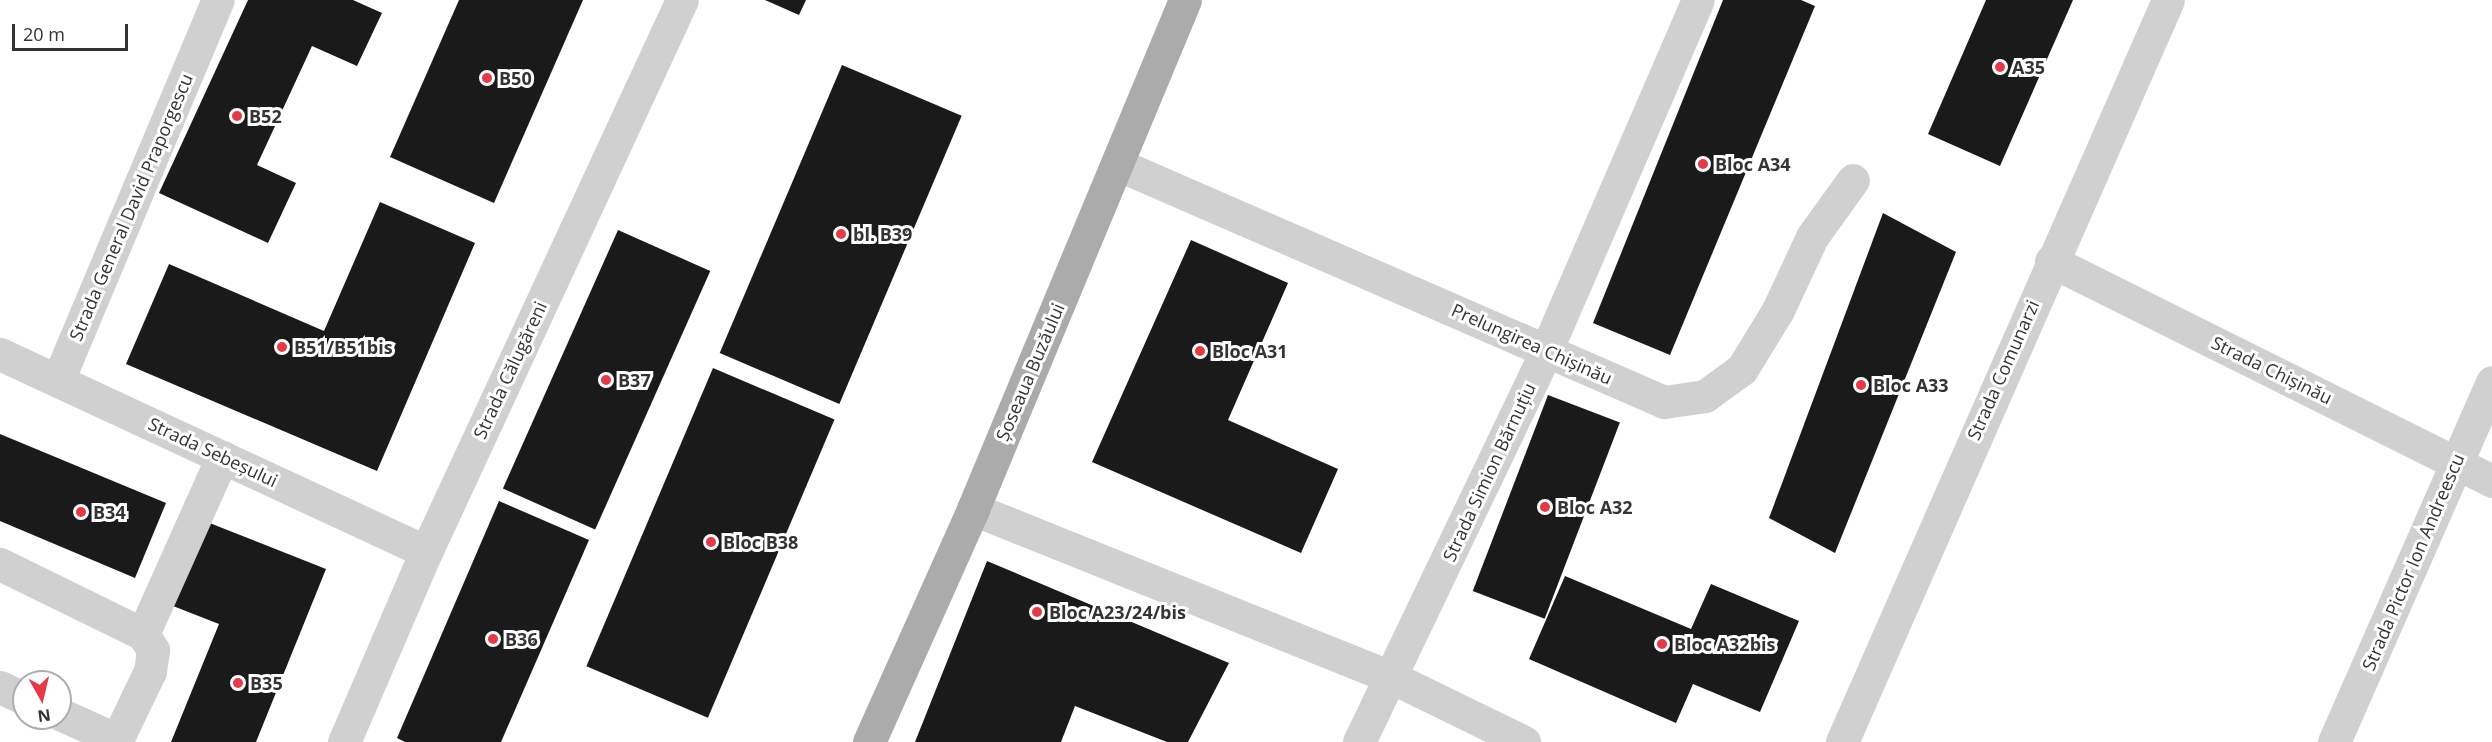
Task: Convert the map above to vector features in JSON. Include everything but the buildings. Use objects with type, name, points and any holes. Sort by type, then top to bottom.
[{"type":"main road","name":"Șoseaua Buzăului","points":[[869,742],[973,508],[1185,0]]},
{"type":"street","name":"Strada General David Praporgescu","points":[[58,380],[218,0]]},
{"type":"street","name":"Strada Călugăreni","points":[[344,742],[426,552],[682,0]]},
{"type":"street","name":"Strada Simion Bărnuțiu","points":[[1359,742],[1393,678],[1546,351],[1698,0]]},
{"type":"street","name":"Strada Comunarzi","points":[[1842,742],[2051,261],[2168,0]]},
{"type":"street","name":"Prelungirea Chișinău","points":[[1117,164],[1664,402],[1705,396],[1742,369],[1779,309],[1812,237],[1853,180]]},
{"type":"street","name":"Strada Chișinău","points":[[2051,261],[2492,481]]},
{"type":"street","name":"Strada Sebeșului","points":[[0,354],[426,552]]},
{"type":"street","name":"Strada Pictor Ion Andreescu","points":[[2334,742],[2492,381]]},
{"type":"street","points":[[143,634],[222,457]]},
{"type":"street","points":[[973,508],[1393,678],[1524,742]]},
{"type":"street","points":[[0,564],[143,634],[153,650],[150,671],[116,741],[72,720]]},
{"type":"place","name":"A35","points":[[2000,67]]},
{"type":"place","name":"B50","points":[[487,78]]},
{"type":"place","name":"B52","points":[[237,116]]},
{"type":"place","name":"Bloc A34","points":[[1703,164]]},
{"type":"place","name":"bl. B39","points":[[841,234]]},
{"type":"place","name":"B51/B51bis","points":[[282,347]]},
{"type":"place","name":"Bloc A31","points":[[1200,351]]},
{"type":"place","name":"B37","points":[[606,380]]},
{"type":"place","name":"Bloc A33","points":[[1861,385]]},
{"type":"place","name":"Bloc A32","points":[[1545,507]]},
{"type":"place","name":"B34","points":[[81,512]]},
{"type":"place","name":"Bloc B38","points":[[711,542]]},
{"type":"place","name":"Bloc A23/24/bis","points":[[1037,612]]},
{"type":"place","name":"B36","points":[[493,639]]},
{"type":"place","name":"Bloc A32bis","points":[[1662,644]]},
{"type":"place","name":"B35","points":[[238,683]]}]
